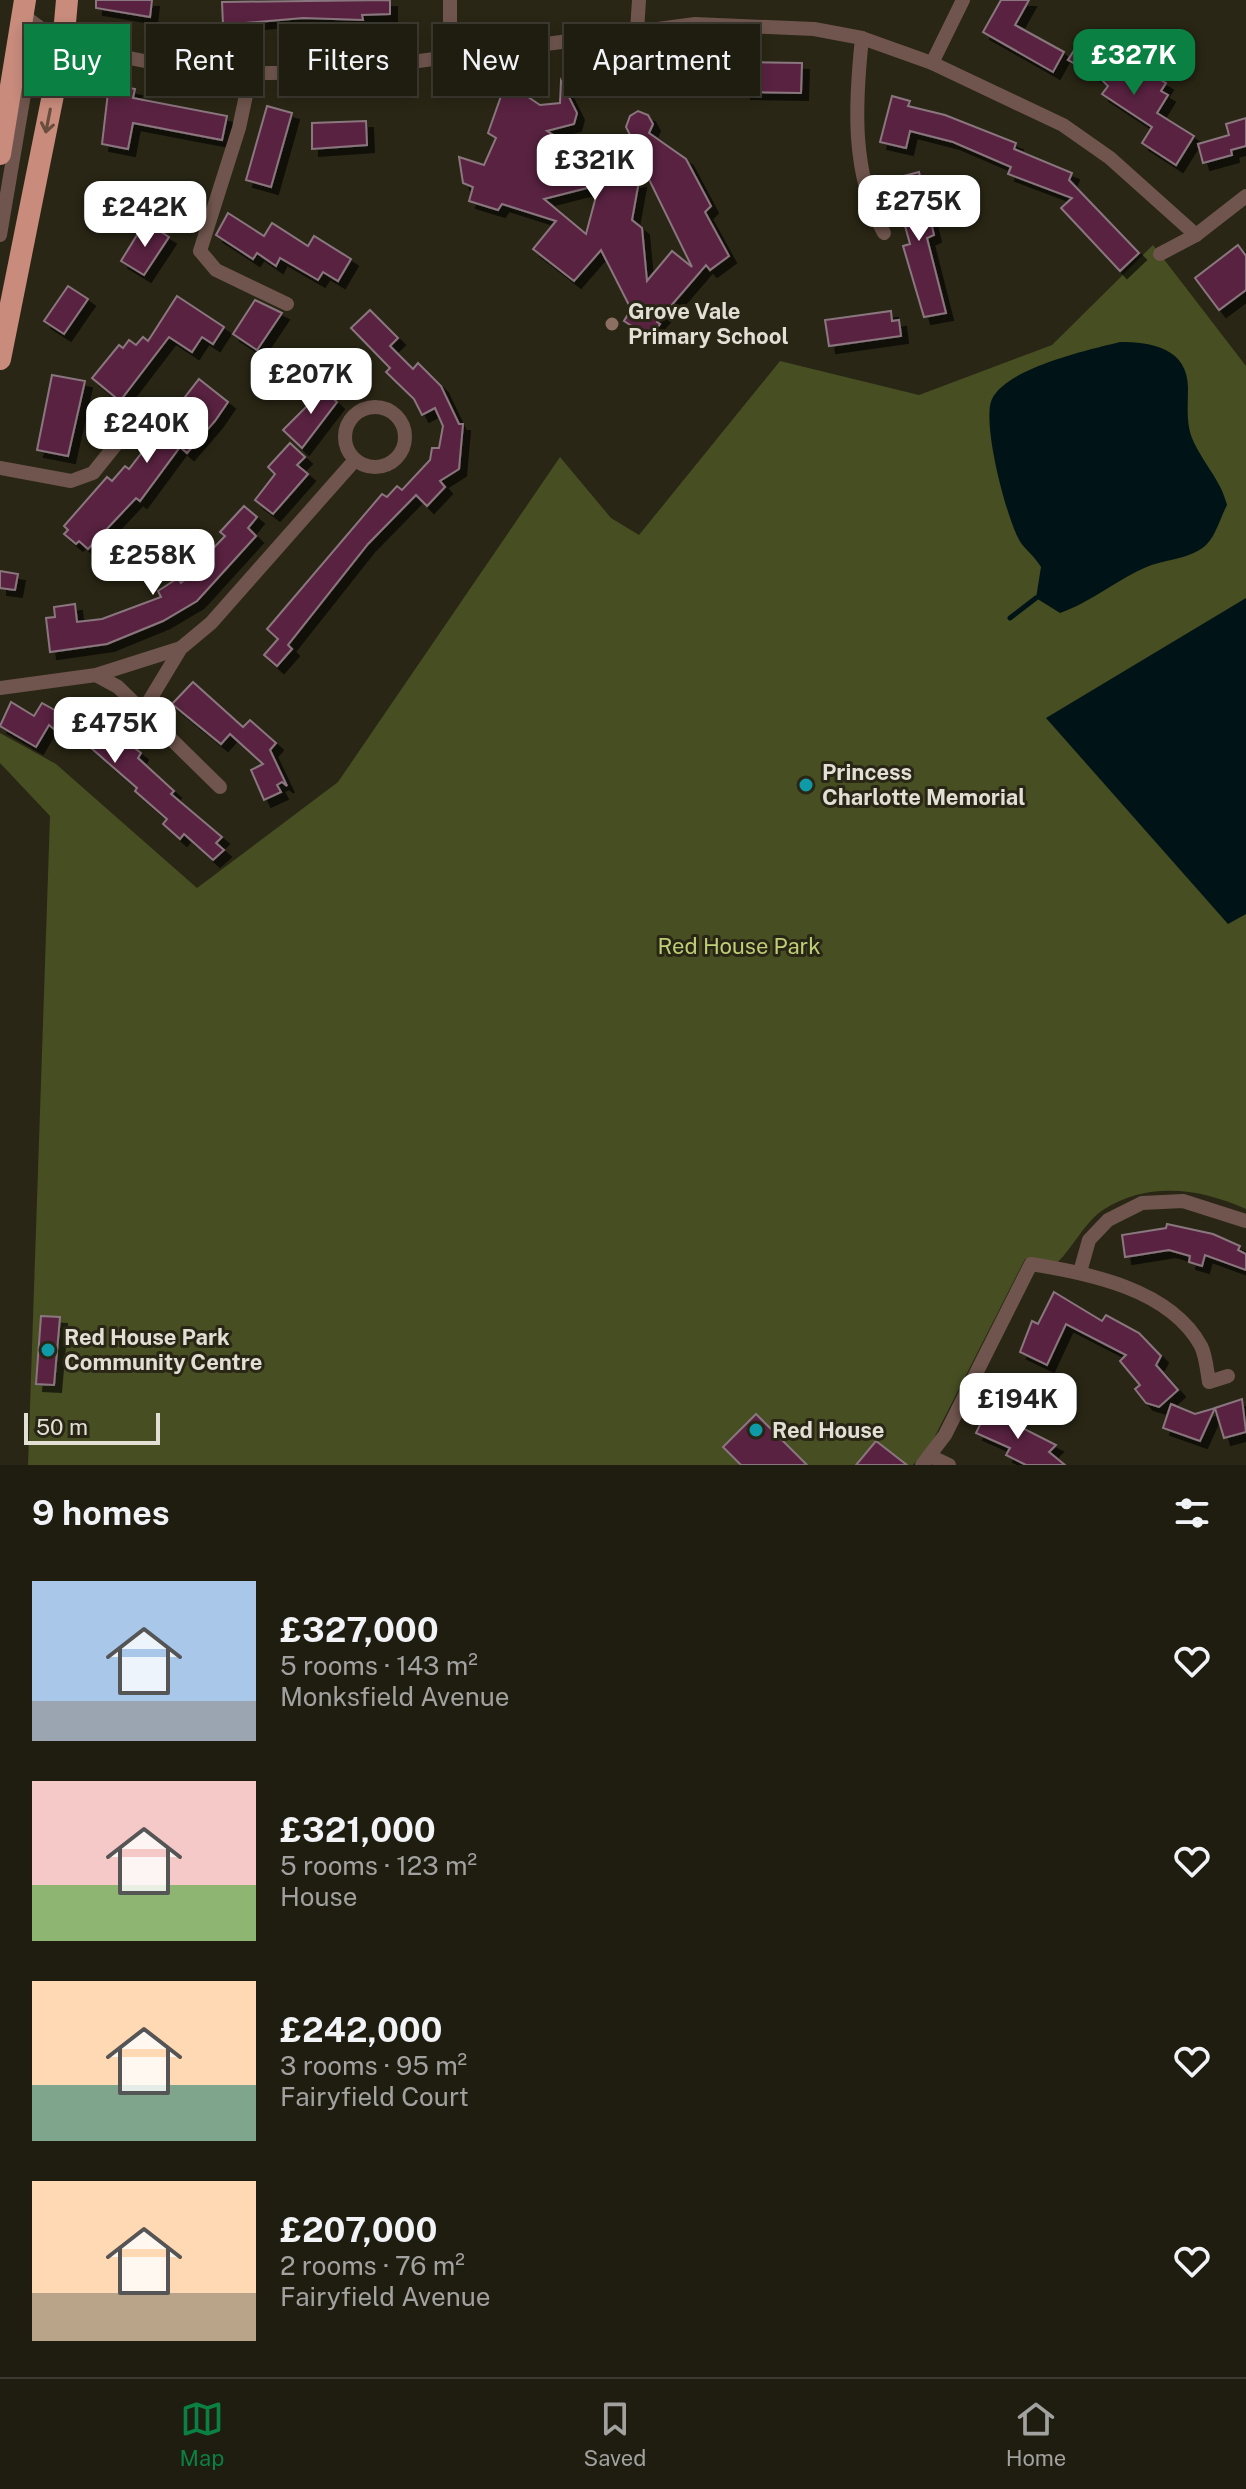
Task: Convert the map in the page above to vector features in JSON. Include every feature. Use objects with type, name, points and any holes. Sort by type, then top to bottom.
[{"type":"highway","points":[[65,24],[67,0]]},
{"type":"highway","points":[[0,154],[24,7]]},
{"type":"highway","points":[[0,359],[53,96]]},
{"type":"street","points":[[450,0],[450,24]]},
{"type":"street","points":[[637,24],[639,0]]},
{"type":"street","points":[[932,63],[963,0]]},
{"type":"street","points":[[24,7],[41,24]]},
{"type":"street","points":[[760,25],[862,38],[932,63],[1063,125],[1110,158],[1196,235]]},
{"type":"street","points":[[862,38],[855,115],[861,162],[884,233]]},
{"type":"street","points":[[263,72],[337,72],[433,59]]},
{"type":"street","points":[[0,235],[24,94]]},
{"type":"street","points":[[246,96],[239,128],[200,251],[216,270],[287,304]]},
{"type":"street","points":[[1160,254],[1196,235],[1246,196]]},
{"type":"street","points":[[375,407],[396,415],[405,437],[396,458],[375,467],[355,460],[345,437],[353,416],[375,407]]},
{"type":"street","points":[[0,468],[71,481],[93,473],[134,422]]},
{"type":"street","points":[[143,711],[181,648],[211,623],[355,460]]},
{"type":"street","points":[[0,688],[96,675],[181,648]]},
{"type":"street","points":[[96,675],[118,687],[220,787]]},
{"type":"street","points":[[1080,1272],[1089,1240],[1108,1220],[1142,1203],[1183,1201],[1246,1221]]},
{"type":"street","points":[[949,1465],[926,1460],[945,1435],[1031,1264],[1080,1272],[1138,1295],[1181,1320],[1201,1347],[1209,1382]]},
{"type":"street","points":[[1194,1388],[1228,1376]]},
{"type":"green space","name":"Red House Park","points":[[1153,245],[1246,366],[1246,1209],[1192,1192],[1155,1191],[1137,1195],[1097,1215],[1058,1262],[1025,1259],[932,1442],[913,1465],[28,1465],[50,816],[0,763],[0,733],[56,764],[197,888],[338,782],[560,457],[611,518],[639,535],[780,361],[919,395],[1052,345]]},
{"type":"shaded area","points":[[1120,342],[1155,346],[1175,356],[1182,364],[1188,388],[1190,432],[1227,505],[1213,536],[1201,549],[1137,571],[1060,613],[1036,598],[1041,567],[1021,543],[1009,515],[993,449],[990,428],[992,399],[1000,388],[1031,369]]},
{"type":"shaded area","points":[[1246,598],[1246,914],[1228,924],[1046,718]]},
{"type":"building","points":[[96,0],[152,0],[150,17],[96,8]]},
{"type":"building","points":[[390,0],[390,14],[362,15],[363,20],[303,18],[223,24],[222,2]]},
{"type":"building","points":[[1001,0],[1029,0],[1015,25],[1064,52],[1053,72],[983,32]]},
{"type":"building","points":[[1085,33],[1115,50],[1108,61],[1141,82],[1147,72],[1166,83],[1161,91],[1168,95],[1157,113],[1194,136],[1176,165],[1142,143],[1152,127],[1102,94],[1108,86],[1100,78],[1068,60]]},
{"type":"building","points":[[760,62],[802,63],[801,93],[760,92]]},
{"type":"building","points":[[561,81],[564,96],[568,96],[577,113],[574,124],[547,131],[575,149],[592,153],[593,175],[618,185],[639,181],[632,220],[642,228],[647,281],[672,251],[692,267],[638,157],[643,139],[630,135],[626,127],[630,116],[638,111],[648,115],[653,124],[649,133],[686,159],[711,206],[705,212],[729,256],[710,270],[706,265],[657,322],[660,324],[650,338],[624,321],[631,309],[601,250],[574,281],[533,249],[556,221],[502,204],[498,210],[469,201],[473,187],[463,183],[459,157],[484,165],[496,138],[488,133],[501,96],[527,96],[540,105],[560,103]],"holes":[[[599,185],[586,234],[544,199]]]},
{"type":"building","points":[[130,88],[135,89],[133,98],[227,116],[222,140],[133,123],[128,149],[102,144],[108,96],[130,96]]},
{"type":"building","points":[[892,96],[910,101],[908,106],[945,115],[1016,143],[1014,149],[1072,173],[1069,180],[1139,253],[1120,271],[1061,208],[1072,198],[1008,174],[1011,167],[953,142],[910,131],[906,148],[880,142]]},
{"type":"building","points":[[267,106],[292,113],[271,187],[246,180]]},
{"type":"building","points":[[1246,118],[1246,146],[1231,150],[1232,155],[1203,163],[1198,144],[1229,135],[1226,124]]},
{"type":"building","points":[[366,121],[367,145],[312,149],[312,123]]},
{"type":"building","points":[[919,172],[934,235],[927,238],[946,313],[924,317],[903,246],[910,244],[892,179]]},
{"type":"building","points":[[228,213],[264,236],[272,223],[308,246],[314,236],[351,259],[338,281],[323,272],[318,280],[280,258],[276,266],[257,253],[253,259],[216,235]]},
{"type":"building","points":[[145,222],[169,237],[144,275],[121,261]]},
{"type":"building","points":[[1238,245],[1246,256],[1246,290],[1219,310],[1195,278]]},
{"type":"building","points":[[68,286],[88,299],[64,334],[44,321]]},
{"type":"building","points":[[177,296],[224,327],[213,344],[202,337],[192,352],[169,337],[120,401],[92,378],[119,345],[123,348],[129,340],[136,345],[143,337],[148,341]]},
{"type":"building","points":[[255,300],[282,313],[257,350],[233,334]]},
{"type":"building","points":[[370,310],[398,338],[390,346],[413,369],[418,363],[441,386],[459,424],[463,424],[459,469],[440,481],[445,487],[427,506],[416,495],[368,544],[288,645],[292,649],[277,666],[264,655],[278,639],[267,629],[382,494],[387,497],[397,486],[402,490],[430,460],[432,448],[439,448],[443,426],[435,408],[422,415],[414,399],[386,372],[390,368],[351,328]]},
{"type":"building","points":[[891,311],[892,321],[899,320],[901,336],[829,346],[825,320]]},
{"type":"building","points":[[52,375],[85,381],[68,456],[37,450]]},
{"type":"building","points":[[199,379],[228,402],[215,421],[187,453],[180,447],[140,501],[136,498],[88,549],[79,541],[76,544],[64,534],[68,530],[64,526],[107,477],[112,481],[125,466],[129,469]]},
{"type":"building","points":[[319,385],[337,402],[302,448],[283,430],[309,404],[305,400]]},
{"type":"building","points":[[290,443],[305,457],[297,465],[308,474],[273,514],[255,500],[275,474],[268,467]]},
{"type":"building","points":[[244,506],[257,517],[248,528],[256,536],[197,601],[163,621],[107,644],[50,652],[46,618],[55,617],[54,607],[75,604],[77,622],[102,619],[161,597],[158,591],[178,578],[181,583],[205,561],[203,559],[225,536],[220,532]]},
{"type":"building","points":[[0,571],[18,574],[15,590],[0,588]]},
{"type":"building","points":[[193,682],[243,727],[250,720],[276,743],[270,750],[287,786],[282,782],[277,785],[281,792],[264,800],[251,770],[263,764],[230,734],[221,744],[172,704]]},
{"type":"building","points":[[72,699],[141,753],[138,758],[174,791],[171,794],[222,837],[216,843],[224,850],[213,860],[184,834],[180,839],[163,824],[167,819],[135,791],[137,788],[75,734],[69,741],[49,725],[36,747],[0,726],[11,702],[34,716],[42,703],[60,713]]},
{"type":"building","points":[[1167,1224],[1213,1234],[1240,1246],[1238,1250],[1246,1254],[1246,1270],[1205,1255],[1202,1266],[1189,1262],[1190,1256],[1169,1250],[1125,1257],[1122,1235],[1166,1228]]},
{"type":"building","points":[[1054,1292],[1102,1321],[1106,1315],[1139,1333],[1161,1356],[1156,1365],[1178,1390],[1159,1407],[1146,1403],[1135,1389],[1140,1385],[1120,1361],[1126,1355],[1066,1324],[1047,1365],[1020,1352],[1032,1321],[1038,1324]]},
{"type":"building","name":"Red House Park Community Centre","points":[[41,1316],[60,1317],[54,1385],[36,1384]]},
{"type":"building","points":[[1242,1399],[1246,1432],[1224,1438],[1215,1408]]},
{"type":"building","points":[[1171,1404],[1195,1414],[1215,1408],[1200,1441],[1163,1428]]},
{"type":"building","points":[[987,1410],[1056,1445],[1049,1452],[1065,1465],[1026,1465],[1006,1455],[1010,1448],[976,1433]]},
{"type":"building","name":"Red House","points":[[756,1414],[807,1465],[741,1465],[723,1447]]},
{"type":"building","points":[[876,1441],[907,1465],[856,1465]]},
{"type":"waterway","points":[[1010,618],[1036,598]]},
{"type":"place","name":"Grove Vale Primary School","points":[[612,324]]},
{"type":"place","name":"Princess Charlotte Memorial","points":[[806,785]]},
{"type":"place","name":"Red House Park Community Centre","points":[[48,1350]]},
{"type":"place","name":"Red House","points":[[756,1430]]}]
